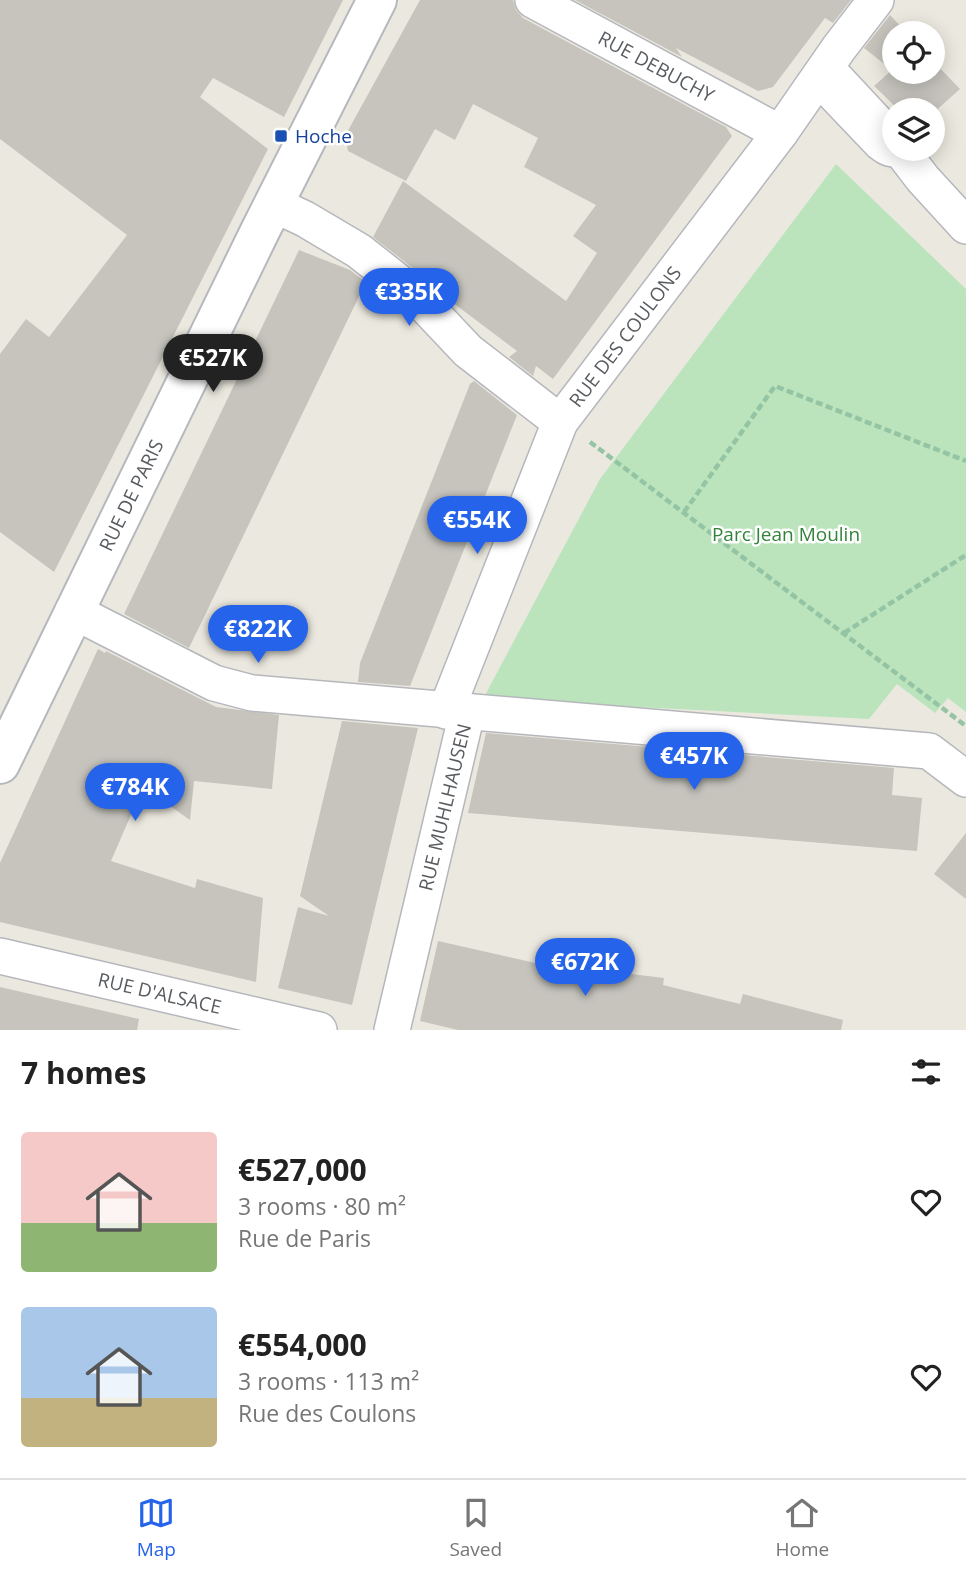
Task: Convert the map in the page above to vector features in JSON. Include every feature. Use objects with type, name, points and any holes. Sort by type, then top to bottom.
[{"type":"main road","name":"RUE DE PARIS","points":[[0,764],[273,204],[377,0]]},
{"type":"street","name":"RUE DEBUCHY","points":[[533,0],[780,134]]},
{"type":"street","name":"RUE DES COULONS","points":[[456,712],[560,422],[780,134],[876,0]]},
{"type":"street","points":[[820,76],[882,133]]},
{"type":"street","points":[[910,161],[966,226]]},
{"type":"street","points":[[273,204],[359,251],[416,296],[468,351],[560,422]]},
{"type":"street","points":[[73,611],[230,689],[456,712]]},
{"type":"street","name":"RUE MUHLHAUSEN","points":[[392,1030],[456,712],[929,751],[966,779]]},
{"type":"street","name":"RUE D'ALSACE","points":[[0,956],[319,1030]]},
{"type":"path","points":[[684,512],[775,386],[966,461]]},
{"type":"path","points":[[560,422],[615,459],[966,726]]},
{"type":"path","points":[[844,633],[966,555]]},
{"type":"green space","name":"Parc Jean Moulin","points":[[836,164],[966,289],[966,712],[948,698],[935,713],[897,684],[869,719],[483,699],[600,479]]},
{"type":"building","points":[[0,0],[343,0],[284,117],[213,78],[200,97],[268,149],[54,572],[0,532],[0,354],[26,319],[49,337],[127,235],[0,139]]},
{"type":"building","points":[[420,0],[513,0],[516,10],[523,18],[726,127],[732,136],[553,379],[536,366],[533,376],[509,357],[517,351],[444,296],[373,237],[403,181],[566,301],[597,253],[573,236],[596,205],[524,167],[538,138],[473,104],[455,140],[435,129],[406,181],[348,151],[345,136]]},
{"type":"building","points":[[575,0],[851,0],[833,23],[825,18],[773,87],[758,91],[676,48],[682,57]]},
{"type":"building","points":[[890,15],[896,21],[885,21]]},
{"type":"building","points":[[882,25],[882,62],[864,48]]},
{"type":"building","points":[[945,73],[960,89],[945,102],[945,98],[886,98],[874,86],[882,79],[882,84],[945,84]]},
{"type":"building","points":[[299,250],[350,270],[366,282],[189,648],[124,614]]},
{"type":"building","points":[[474,381],[517,415],[410,686],[358,682],[360,663],[470,384]]},
{"type":"building","points":[[98,649],[216,707],[279,715],[272,789],[194,781],[190,820],[143,787],[111,861],[195,888],[197,879],[263,898],[256,982],[0,922],[0,863]]},
{"type":"building","points":[[342,721],[418,728],[352,1005],[278,988],[298,907],[329,916],[300,896]]},
{"type":"building","points":[[486,733],[894,768],[892,795],[922,798],[917,851],[468,813]]},
{"type":"building","points":[[966,833],[966,899],[934,874]]},
{"type":"building","points":[[584,939],[621,948],[615,972],[664,978],[663,985],[740,1004],[743,994],[843,1020],[841,1030],[458,1030],[420,1021],[438,941],[566,970]]},
{"type":"building","points":[[0,987],[139,1019],[137,1030],[0,1030]]},
{"type":"place","name":"Hoche","points":[[281,136]]}]
